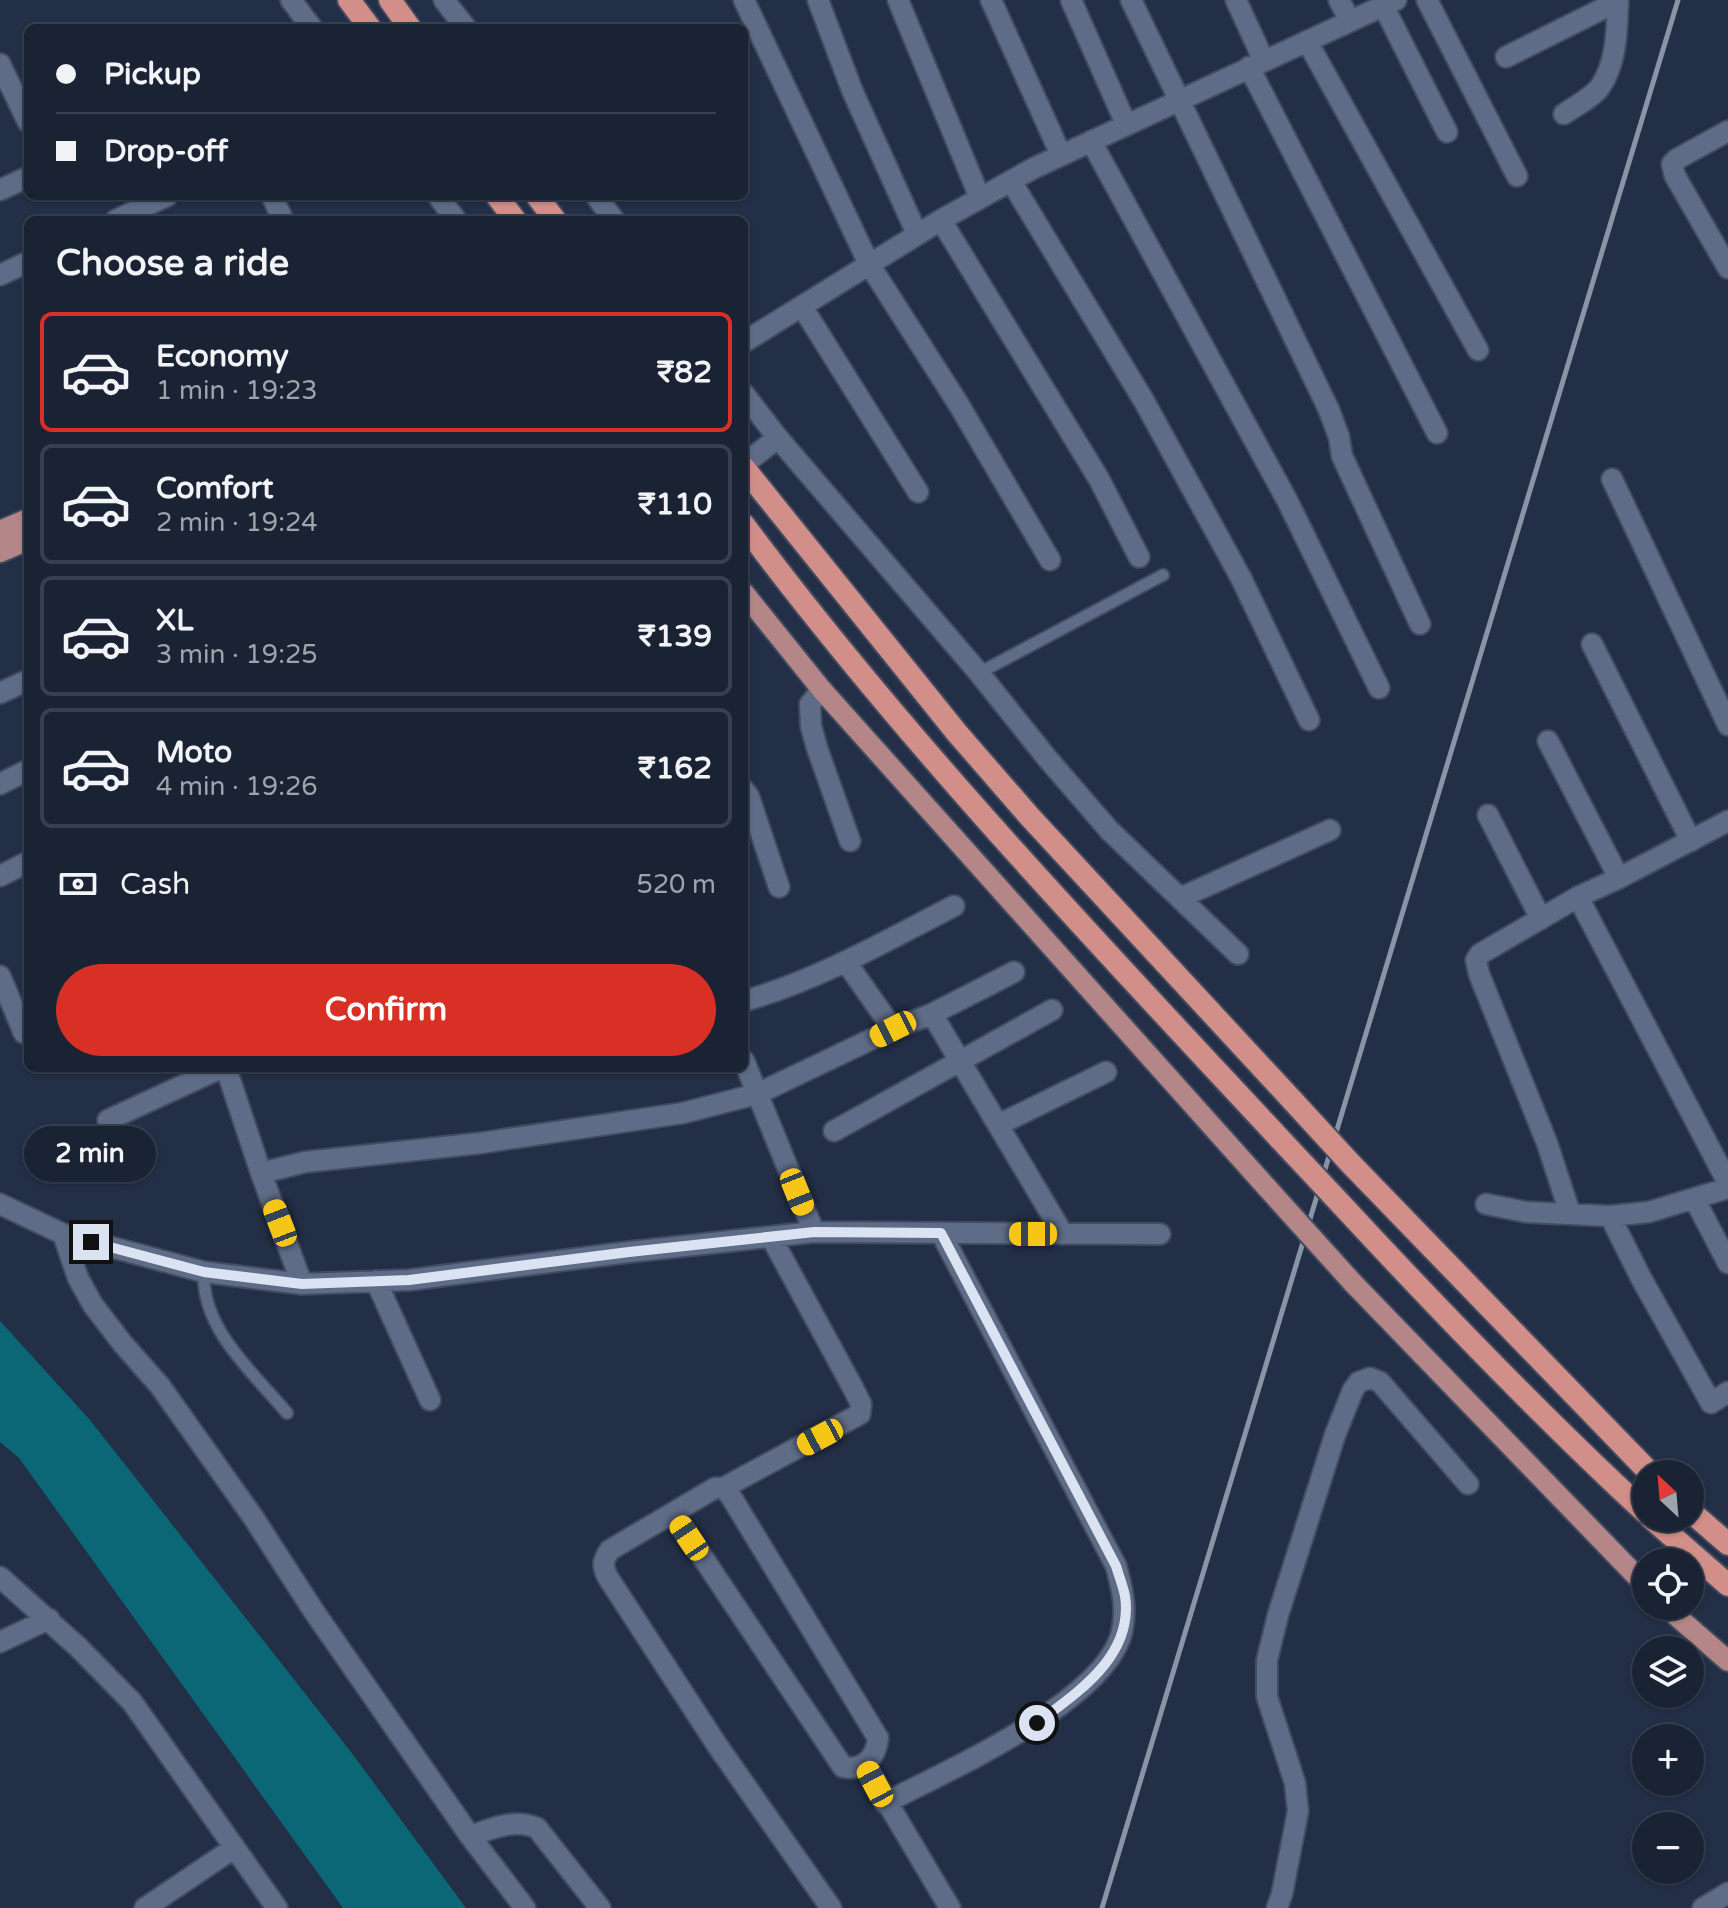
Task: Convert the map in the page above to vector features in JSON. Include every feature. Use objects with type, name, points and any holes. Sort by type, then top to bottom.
[{"type":"highway","points":[[349,0],[367,24]]},
{"type":"highway","points":[[390,0],[407,24]]},
{"type":"highway","points":[[748,471],[1030,817],[1350,1163],[1637,1460]]},
{"type":"highway","points":[[748,530],[812,613],[1009,848],[1455,1327],[1556,1430],[1632,1500]]},
{"type":"highway","points":[[1704,1523],[1728,1544]]},
{"type":"highway","points":[[1667,1532],[1728,1585]]},
{"type":"main road","points":[[0,531],[24,521]]},
{"type":"main road","points":[[0,552],[24,542]]},
{"type":"main road","points":[[748,598],[822,690],[1353,1283],[1632,1572]]},
{"type":"main road","points":[[1681,1620],[1728,1661]]},
{"type":"street","points":[[291,0],[309,24]]},
{"type":"street","points":[[444,0],[463,24]]},
{"type":"street","points":[[744,0],[869,264],[959,405],[1050,560]]},
{"type":"street","points":[[818,0],[852,90],[917,234]]},
{"type":"street","points":[[898,0],[980,198]]},
{"type":"street","points":[[991,0],[1061,155]]},
{"type":"street","points":[[1071,0],[1126,124]]},
{"type":"street","points":[[1131,0],[1329,410],[1356,490],[1420,624]]},
{"type":"street","points":[[1236,0],[1257,64],[1437,433]]},
{"type":"street","points":[[1339,0],[1350,21]]},
{"type":"street","points":[[1427,0],[1517,176]]},
{"type":"street","points":[[1506,57],[1618,1]]},
{"type":"street","points":[[1564,114],[1599,89],[1608,73],[1613,57],[1618,1]]},
{"type":"street","points":[[748,340],[917,234],[1011,181],[1126,124],[1390,3],[1447,132]]},
{"type":"street","points":[[1307,41],[1478,350]]},
{"type":"street","points":[[0,64],[22,96]]},
{"type":"street","points":[[1728,131],[1672,164],[1675,176],[1728,268]]},
{"type":"street","points":[[1091,141],[1287,500],[1379,688]]},
{"type":"street","points":[[0,190],[24,179]]},
{"type":"street","points":[[1011,181],[1159,428],[1241,578],[1309,720]]},
{"type":"street","points":[[124,216],[158,200]]},
{"type":"street","points":[[941,220],[1099,479],[1139,557]]},
{"type":"street","points":[[0,275],[24,264]]},
{"type":"street","points":[[803,308],[918,492]]},
{"type":"street","points":[[748,399],[1109,830],[1238,954]]},
{"type":"street","points":[[748,469],[778,438]]},
{"type":"street","points":[[1612,479],[1728,725]]},
{"type":"street","points":[[1592,644],[1691,841]]},
{"type":"street","points":[[0,693],[24,682]]},
{"type":"street","points":[[822,690],[810,704],[811,726],[850,841]]},
{"type":"street","points":[[1548,741],[1619,878]]},
{"type":"street","points":[[0,784],[24,772]]},
{"type":"street","points":[[748,796],[779,887]]},
{"type":"street","points":[[1488,815],[1541,919]]},
{"type":"street","points":[[1570,1213],[1547,1143],[1476,967],[1476,960],[1480,954],[1578,897],[1728,821]]},
{"type":"street","points":[[1180,898],[1330,830]]},
{"type":"street","points":[[0,876],[24,864]]},
{"type":"street","points":[[1486,1204],[1526,1212],[1610,1216],[1649,1212],[1695,1200],[1728,1185],[1578,897]]},
{"type":"street","points":[[748,1000],[846,962],[954,906]]},
{"type":"street","points":[[846,962],[893,1029]]},
{"type":"street","points":[[261,1173],[305,1162],[481,1143],[683,1113],[757,1094],[893,1029],[932,1014],[1014,972]]},
{"type":"street","points":[[0,976],[24,1033]]},
{"type":"street","points":[[834,1131],[1052,1010]]},
{"type":"street","points":[[932,1014],[1063,1234]]},
{"type":"street","points":[[748,1071],[814,1232]]},
{"type":"street","points":[[108,1120],[214,1072]]},
{"type":"street","points":[[224,1072],[302,1284]]},
{"type":"street","points":[[998,1125],[1106,1072]]},
{"type":"street","points":[[1695,1200],[1728,1263]]},
{"type":"street","points":[[0,1204],[63,1234],[204,1272],[302,1284],[409,1280],[814,1232],[1160,1234]]},
{"type":"street","points":[[1610,1216],[1711,1403],[1728,1392]]},
{"type":"street","points":[[885,1803],[1037,1723],[1084,1688],[1104,1667],[1122,1634],[1125,1598],[1116,1566],[941,1233]]},
{"type":"street","points":[[63,1234],[78,1278],[93,1305],[169,1398],[470,1836],[525,1908]]},
{"type":"street","points":[[771,1237],[852,1386],[861,1404],[860,1414],[723,1488],[715,1488],[610,1550],[603,1568],[717,1745],[831,1908]]},
{"type":"street","points":[[376,1281],[430,1400]]},
{"type":"street","points":[[1277,1908],[1291,1856],[1298,1811],[1295,1783],[1267,1697],[1267,1660],[1278,1615],[1335,1435],[1359,1382],[1370,1378],[1380,1382],[1468,1484]]},
{"type":"street","points":[[673,1513],[836,1759],[843,1767],[851,1769],[865,1765],[877,1750],[878,1738],[872,1725],[723,1488]]},
{"type":"street","points":[[0,1577],[49,1619],[132,1702],[277,1908]]},
{"type":"street","points":[[0,1642],[49,1619]]},
{"type":"street","points":[[865,1765],[950,1908]]},
{"type":"street","points":[[470,1836],[512,1823],[537,1828],[600,1908]]},
{"type":"street","points":[[145,1908],[234,1848]]},
{"type":"street","points":[[1703,1908],[1728,1893]]},
{"type":"lane","points":[[979,673],[1163,575]]},
{"type":"lane","points":[[204,1272],[203,1292],[215,1324],[287,1413]]},
{"type":"shaded area","points":[[0,1321],[90,1420],[351,1752],[466,1908],[343,1908],[19,1458],[0,1442]]},
{"type":"railway","points":[[1102,1908],[1678,0]]},
{"type":"route","points":[[91,1242],[204,1272],[302,1284],[409,1280],[814,1232],[941,1233],[1116,1566],[1125,1598],[1122,1634],[1104,1667],[1084,1688],[1037,1723]]}]
